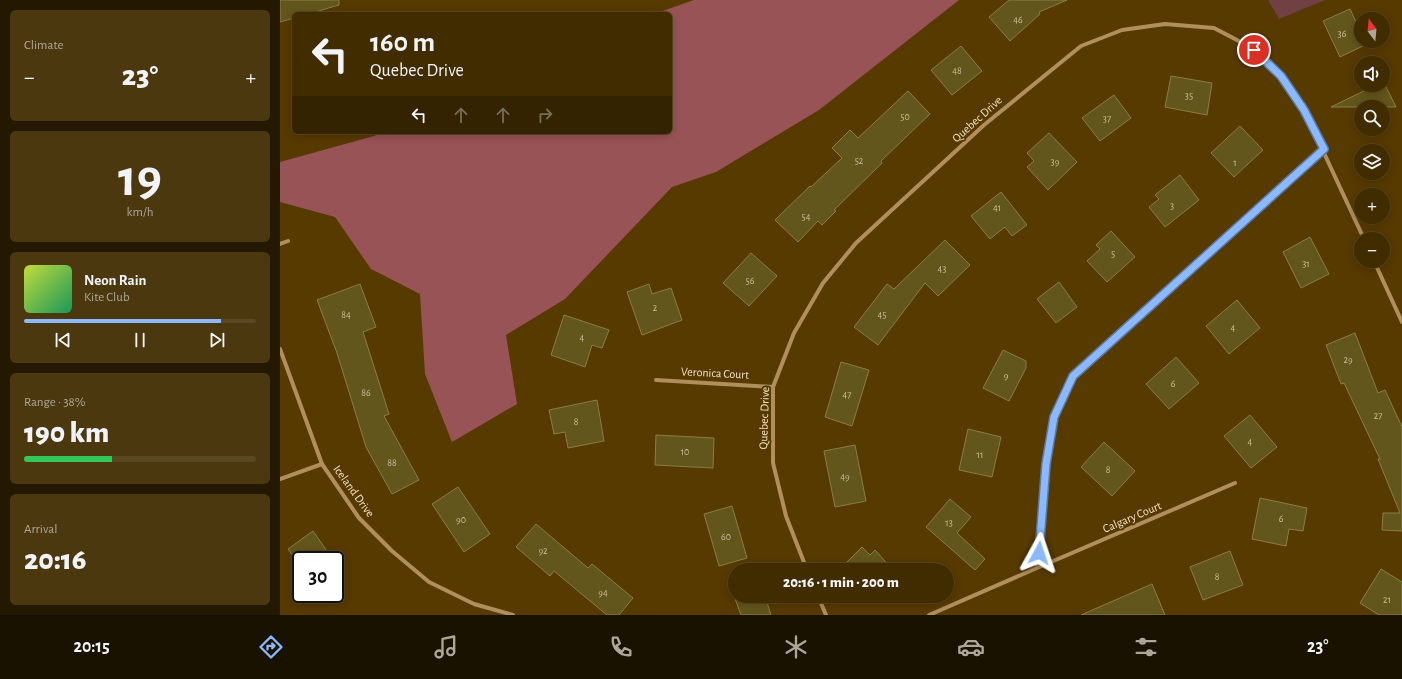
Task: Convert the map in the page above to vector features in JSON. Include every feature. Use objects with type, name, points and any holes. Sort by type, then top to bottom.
[{"type":"street","name":"Quebec Drive","points":[[804,563],[786,516],[773,464],[773,387],[794,332],[823,283],[856,243],[984,125],[1037,80],[1082,46],[1122,30],[1165,24],[1214,28],[1254,50],[1281,76],[1304,110],[1324,149],[1361,232]]},
{"type":"street","points":[[1037,568],[1046,464],[1054,417],[1073,376],[1324,149]]},
{"type":"street","points":[[280,244],[288,241]]},
{"type":"street","points":[[1377,268],[1402,322]]},
{"type":"street","name":"Iceland Drive","points":[[280,349],[322,464],[359,518],[392,552],[429,582],[474,604],[513,615]]},
{"type":"street","name":"Veronica Court","points":[[656,380],[773,387]]},
{"type":"street","points":[[280,479],[322,464]]},
{"type":"street","name":"Calgary Court","points":[[930,615],[1235,483]]},
{"type":"street","points":[[821,603],[826,615]]},
{"type":"shaded area","points":[[694,0],[959,0],[819,110],[716,172],[672,187],[565,299],[506,335],[517,404],[452,442],[425,374],[420,294],[371,269],[335,217],[280,202],[280,162],[378,134],[672,134],[672,12],[660,12]]},
{"type":"shaded area","points":[[1268,0],[1325,0],[1279,19]]},
{"type":"building","points":[[280,0],[339,0],[339,5],[315,12],[292,12],[292,19],[280,22]]},
{"type":"building","points":[[1009,0],[1067,0],[1039,12],[1040,14],[1010,41],[989,17]]},
{"type":"building","points":[[1350,9],[1354,18],[1354,48],[1359,48],[1340,57],[1323,21]]},
{"type":"building","points":[[961,46],[982,71],[952,95],[931,70]]},
{"type":"building","points":[[1171,76],[1212,83],[1207,115],[1165,107]]},
{"type":"building","points":[[908,91],[930,114],[881,161],[882,163],[834,210],[836,211],[822,225],[818,221],[798,242],[775,220],[842,158],[832,148],[850,130],[858,138]]},
{"type":"building","points":[[1362,92],[1388,92],[1396,107],[1390,107],[1390,100],[1354,100],[1354,107],[1331,107]]},
{"type":"building","points":[[1114,95],[1131,118],[1100,141],[1082,118]]},
{"type":"building","points":[[1240,126],[1263,150],[1234,177],[1211,153]]},
{"type":"building","points":[[1049,133],[1077,162],[1048,190],[1027,167],[1034,161],[1027,153]]},
{"type":"building","points":[[1180,175],[1199,200],[1165,227],[1149,207],[1159,199],[1155,195]]},
{"type":"building","points":[[1001,192],[1027,225],[1012,236],[1005,227],[990,239],[971,216]]},
{"type":"building","points":[[1111,231],[1135,257],[1107,282],[1087,261],[1100,249],[1096,245]]},
{"type":"building","points":[[1310,237],[1329,274],[1301,288],[1283,252]]},
{"type":"building","points":[[945,240],[970,265],[938,296],[925,283],[878,345],[854,327],[887,284],[894,289]]},
{"type":"building","points":[[751,253],[777,276],[749,306],[723,283]]},
{"type":"building","points":[[1059,282],[1077,307],[1056,323],[1037,299]]},
{"type":"building","points":[[360,284],[376,327],[363,332],[389,414],[384,416],[419,480],[392,494],[366,447],[337,353],[317,300]]},
{"type":"building","points":[[649,284],[652,294],[671,288],[682,320],[642,335],[627,292]]},
{"type":"building","points":[[1237,300],[1260,328],[1229,354],[1206,326]]},
{"type":"building","points":[[564,315],[609,330],[602,348],[592,345],[585,367],[551,355]]},
{"type":"building","points":[[1355,333],[1378,393],[1385,390],[1402,427],[1402,531],[1382,530],[1383,513],[1400,513],[1378,459],[1380,459],[1344,383],[1341,384],[1326,345]]},
{"type":"building","points":[[1003,350],[1026,361],[1026,368],[1009,401],[983,388]]},
{"type":"building","points":[[1176,357],[1199,383],[1169,409],[1146,384]]},
{"type":"building","points":[[841,362],[869,370],[852,426],[825,417]]},
{"type":"building","points":[[597,400],[604,441],[568,448],[565,432],[554,434],[549,410]]},
{"type":"building","points":[[1250,415],[1277,447],[1251,468],[1224,436]]},
{"type":"building","points":[[968,429],[1001,437],[992,477],[959,470]]},
{"type":"building","points":[[656,435],[714,438],[713,468],[655,465]]},
{"type":"building","points":[[1104,442],[1135,471],[1112,496],[1081,467]]},
{"type":"building","points":[[855,445],[866,501],[835,507],[824,451]]},
{"type":"building","points":[[458,487],[490,534],[464,552],[432,504]]},
{"type":"building","points":[[1260,498],[1307,508],[1303,531],[1289,529],[1286,546],[1252,539]]},
{"type":"building","points":[[950,499],[971,517],[957,533],[985,559],[975,570],[926,527]]},
{"type":"building","points":[[732,506],[747,558],[719,566],[704,514]]},
{"type":"building","points":[[536,524],[588,568],[592,564],[633,598],[619,615],[607,615],[554,571],[550,576],[516,547]]},
{"type":"building","points":[[313,531],[327,551],[292,551],[292,554],[288,549]]},
{"type":"building","points":[[862,547],[870,555],[875,550],[887,563],[846,563]]},
{"type":"building","points":[[1230,551],[1243,585],[1203,600],[1190,567]]},
{"type":"building","points":[[1381,569],[1402,582],[1402,615],[1379,615],[1360,603]]},
{"type":"building","points":[[1152,584],[1165,615],[1081,615]]},
{"type":"building","points":[[737,603],[767,603],[771,615],[741,615]]},
{"type":"route","points":[[1039,553],[1046,464],[1054,417],[1073,376],[1324,149],[1304,110],[1281,76],[1254,50]]}]
